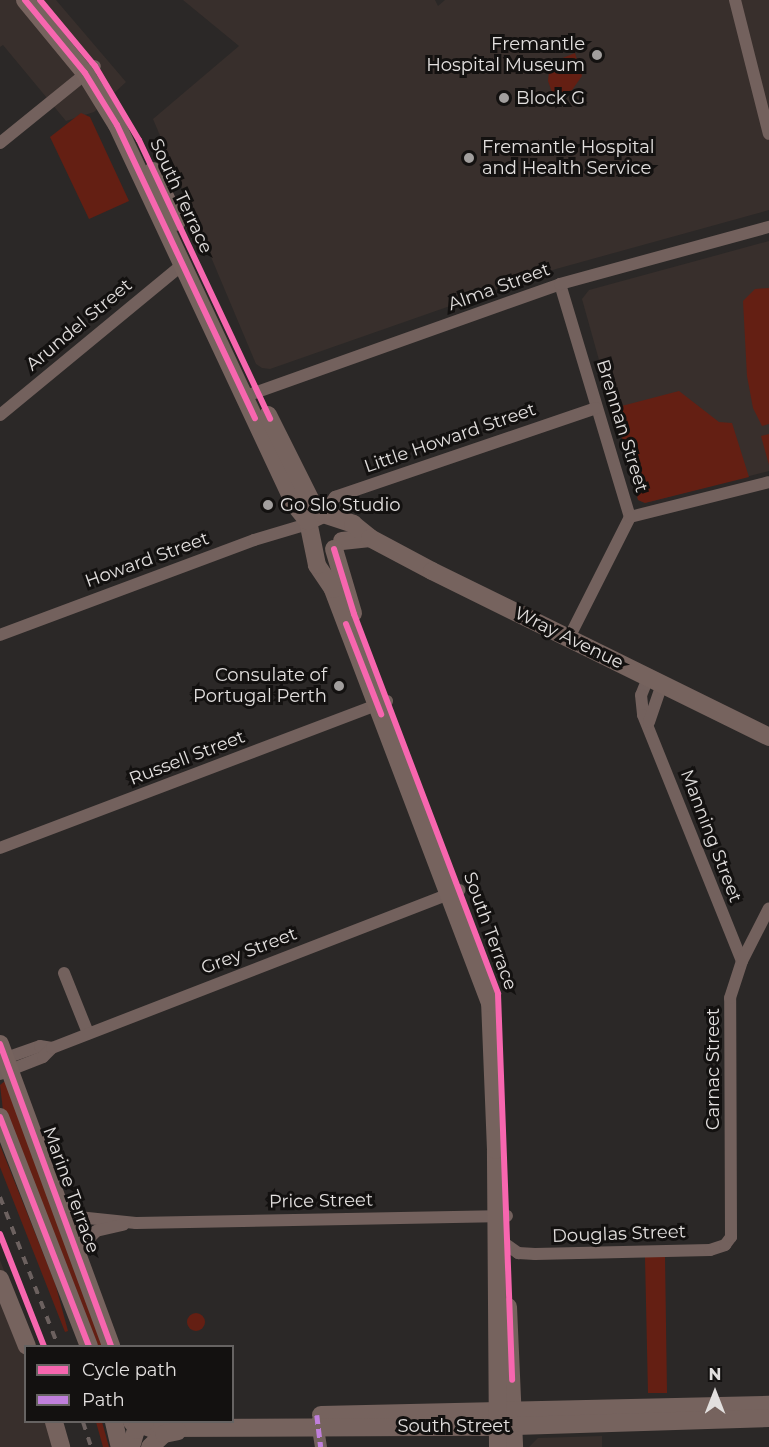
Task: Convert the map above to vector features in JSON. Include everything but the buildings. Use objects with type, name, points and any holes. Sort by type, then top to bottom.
[{"type":"street","name":"South Terrace","points":[[24,0],[90,69],[129,146],[183,264],[252,394]]},
{"type":"street","name":"South Terrace","points":[[40,0],[90,69],[143,149],[252,394],[296,508],[316,522],[339,525],[338,545],[354,615],[382,703]]},
{"type":"street","points":[[735,0],[769,134]]},
{"type":"street","points":[[0,143],[90,69]]},
{"type":"street","name":"Alma Street","points":[[252,394],[560,284],[769,227]]},
{"type":"street","name":"Arundel Street","points":[[0,415],[183,264]]},
{"type":"street","name":"Brennan Street","points":[[560,284],[630,517],[569,638]]},
{"type":"street","name":"Little Howard Street","points":[[316,522],[335,496],[596,408]]},
{"type":"street","points":[[630,517],[769,482]]},
{"type":"street","name":"South Terrace","points":[[316,522],[382,703],[455,892],[490,1003],[502,1216],[505,1419],[514,1447]]},
{"type":"street","points":[[316,522],[320,548],[370,538]]},
{"type":"street","name":"Wray Avenue","points":[[316,522],[353,524],[370,538],[769,736]]},
{"type":"street","name":"Howard Street","points":[[0,635],[254,540],[316,522]]},
{"type":"street","name":"Manning Street","points":[[655,681],[640,706],[649,722],[742,962]]},
{"type":"street","name":"Russell Street","points":[[0,848],[382,703]]},
{"type":"street","name":"Grey Street","points":[[4,1061],[40,1046],[52,1048],[455,892]]},
{"type":"street","name":"Carnac Street","points":[[731,1238],[730,998],[742,962],[769,908]]},
{"type":"street","points":[[64,973],[88,1033]]},
{"type":"street","name":"Marine Terrace","points":[[4,1061],[110,1345]]},
{"type":"street","points":[[0,1117],[88,1345]]},
{"type":"street","name":"Price Street","points":[[58,1203],[78,1217],[136,1223],[502,1216]]},
{"type":"street","name":"South Terrace","points":[[498,1447],[505,1419],[507,1245],[502,1216]]},
{"type":"street","name":"Price Street","points":[[77,1251],[96,1231],[136,1223]]},
{"type":"street","name":"Douglas Street","points":[[507,1245],[526,1254],[710,1250],[725,1245],[731,1238]]},
{"type":"street","points":[[0,1279],[26,1345]]},
{"type":"street","name":"South Street","points":[[505,1419],[769,1405]]},
{"type":"street","name":"South Street","points":[[234,1416],[317,1421]]},
{"type":"street","name":"South Street","points":[[147,1423],[194,1428],[317,1421],[769,1418]]},
{"type":"street","points":[[317,1421],[321,1447]]},
{"type":"street","points":[[54,1423],[61,1447]]},
{"type":"street","points":[[114,1423],[120,1447]]},
{"type":"street","points":[[131,1447],[138,1423]]},
{"type":"street","points":[[138,1423],[144,1447]]},
{"type":"street","points":[[150,1447],[164,1434],[194,1428]]},
{"type":"shaded area","points":[[0,0],[56,0],[126,82],[94,112],[66,121],[3,45],[0,47]]},
{"type":"shaded area","name":"Fremantle Hospital and Health Service","points":[[183,0],[435,0],[438,6],[445,0],[769,0],[769,210],[556,269],[270,369],[262,368],[256,364],[153,119],[239,46]]},
{"type":"shaded area","points":[[575,53],[582,76],[572,90],[554,98],[548,81],[550,63]]},
{"type":"shaded area","points":[[81,113],[90,117],[129,201],[89,219],[50,137]]},
{"type":"shaded area","points":[[769,241],[769,471],[645,503],[638,500],[582,299],[589,290]]},
{"type":"shaded area","points":[[769,288],[769,424],[762,426],[753,408],[747,376],[743,301],[755,289]]},
{"type":"shaded area","points":[[679,391],[719,422],[732,423],[749,477],[645,503],[638,500],[614,408]]},
{"type":"shaded area","points":[[769,434],[769,465],[761,436]]},
{"type":"shaded area","points":[[6,1080],[109,1345],[95,1345],[3,1110],[0,1085]]},
{"type":"shaded area","points":[[0,1145],[55,1283],[68,1331],[65,1332],[0,1167]]},
{"type":"shaded area","points":[[665,1256],[667,1393],[648,1393],[645,1257]]},
{"type":"shaded area","points":[[0,1260],[33,1345],[24,1345],[24,1423],[62,1423],[69,1447],[0,1447]]},
{"type":"shaded area","points":[[192,1313],[200,1313],[205,1318],[203,1329],[192,1331],[187,1326],[187,1318]]},
{"type":"shaded area","points":[[96,1423],[102,1423],[109,1447],[103,1447]]},
{"type":"shaded area","points":[[602,1436],[602,1447],[529,1447],[538,1438]]},
{"type":"railway","points":[[0,1197],[58,1345]]},
{"type":"railway","points":[[83,1423],[91,1447]]},
{"type":"marked path","points":[[317,1415],[321,1447]]},
{"type":"cycle path","points":[[25,0],[85,73],[117,125],[255,418]]},
{"type":"cycle path","points":[[40,0],[95,66],[139,140],[270,419]]},
{"type":"cycle path","points":[[334,549],[354,614],[498,994],[512,1380]]},
{"type":"cycle path","points":[[346,624],[381,714]]},
{"type":"cycle path","points":[[0,1044],[111,1345]]},
{"type":"cycle path","points":[[0,1117],[89,1345]]},
{"type":"cycle path","points":[[0,1234],[44,1345]]},
{"type":"place","name":"Fremantle Hospital Museum","points":[[597,55]]},
{"type":"place","name":"Block G","points":[[504,98]]},
{"type":"place","name":"Fremantle Hospital and Health Service","points":[[469,158]]},
{"type":"place","name":"Go Slo Studio","points":[[268,505]]},
{"type":"place","name":"Consulate of Portugal Perth","points":[[339,686]]}]
